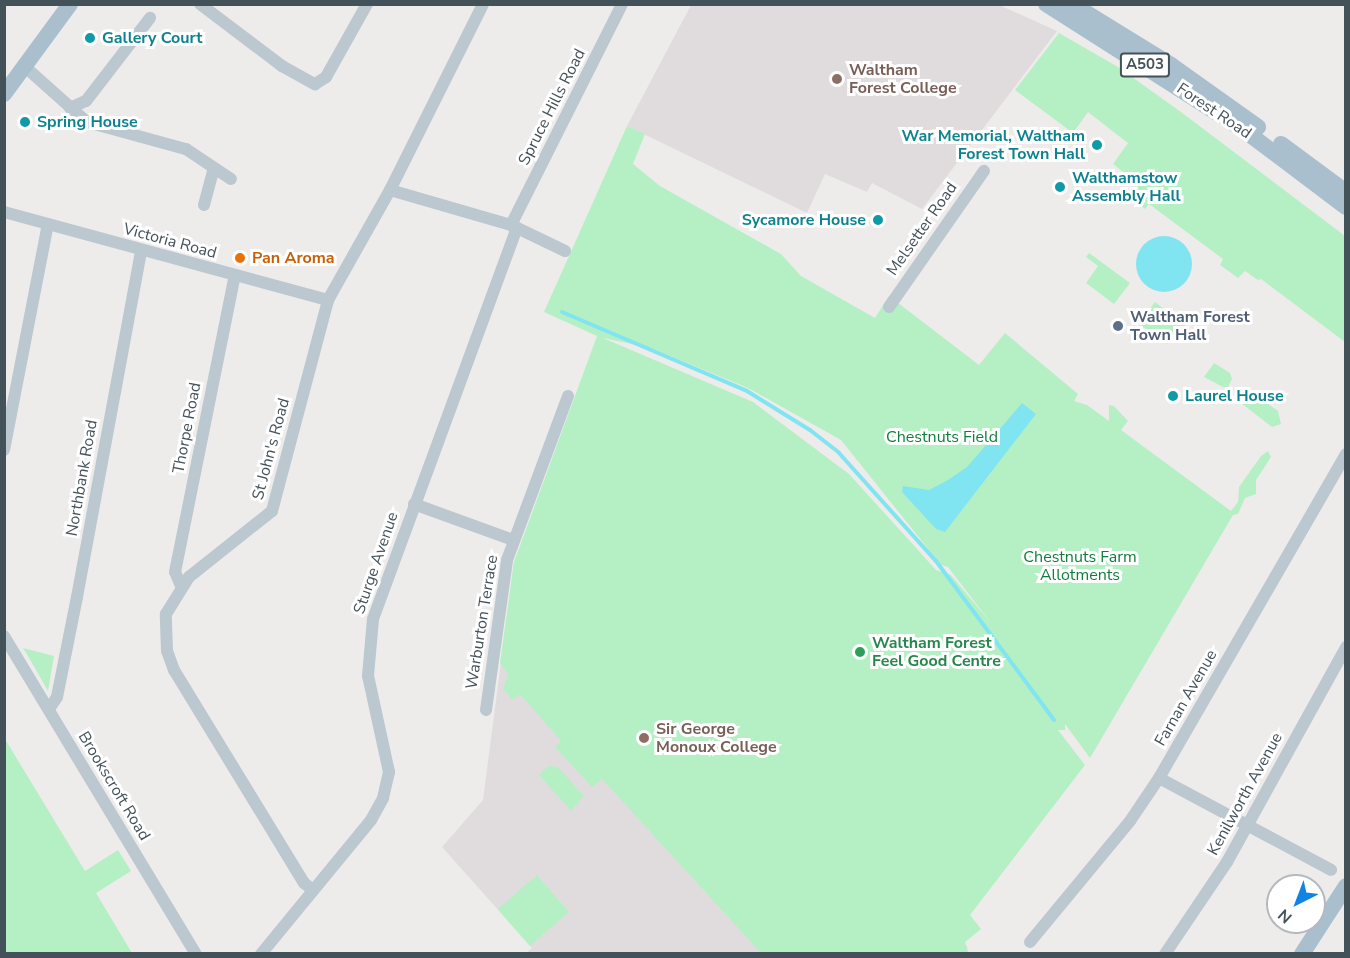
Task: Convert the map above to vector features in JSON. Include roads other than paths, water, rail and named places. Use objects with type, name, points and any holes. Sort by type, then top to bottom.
[{"type":"main road","points":[[4,94],[29,71],[70,4]]},
{"type":"main road","name":"Forest Road","points":[[1046,4],[1245,131],[1346,207]]},
{"type":"main road","name":"Forest Road","points":[[1072,4],[1190,78],[1346,192]]},
{"type":"main road","points":[[1302,954],[1346,885]]},
{"type":"street","points":[[200,4],[282,66],[315,84],[326,77],[367,4]]},
{"type":"street","name":"St John's Road","points":[[313,890],[304,882],[174,670],[167,651],[166,614],[181,586],[272,511],[328,300],[390,189],[483,4]]},
{"type":"street","name":"Spruce Hills Road","points":[[514,226],[622,4]]},
{"type":"street","points":[[70,108],[86,101],[150,18]]},
{"type":"street","points":[[29,71],[87,122],[186,149],[231,179]]},
{"type":"street","points":[[204,205],[214,168]]},
{"type":"street","name":"Melsetter Road","points":[[889,307],[984,171]]},
{"type":"street","points":[[390,189],[514,226],[565,251]]},
{"type":"street","name":"Victoria Road","points":[[4,212],[328,300]]},
{"type":"street","points":[[4,450],[48,224]]},
{"type":"street","name":"Sturge Avenue","points":[[261,954],[371,820],[387,786],[387,762],[368,676],[369,641],[378,603],[514,226]]},
{"type":"street","name":"Northbank Road","points":[[49,710],[57,697],[141,250]]},
{"type":"street","name":"Thorpe Road","points":[[181,586],[175,572],[234,275]]},
{"type":"street","name":"Warburton Terrace","points":[[486,710],[513,540],[568,396]]},
{"type":"street","name":"Farnan Avenue","points":[[1030,942],[1130,821],[1159,778],[1346,454]]},
{"type":"street","name":"Warburton Terrace","points":[[414,504],[513,540]]},
{"type":"street","name":"Brookscroft Road","points":[[4,636],[196,954]]},
{"type":"street","name":"Kenilworth Avenue","points":[[1166,954],[1247,826],[1346,647]]},
{"type":"street","points":[[1159,778],[1331,870]]},
{"type":"water","points":[[1164,236],[1175,238],[1184,244],[1190,253],[1192,264],[1190,275],[1184,284],[1175,290],[1164,292],[1153,290],[1144,284],[1138,275],[1136,264],[1138,253],[1144,244],[1153,238]]},
{"type":"water","points":[[1022,403],[1036,414],[945,532],[936,529],[902,492],[903,486],[929,490],[967,467]]},
{"type":"waterway","points":[[562,312],[747,391],[810,430],[839,453],[936,561],[1054,720]]},
{"type":"place","name":"Gallery Court","points":[[90,38]]},
{"type":"place","name":"Waltham Forest College","points":[[837,79]]},
{"type":"place","name":"Spring House","points":[[25,122]]},
{"type":"place","name":"War Memorial, Waltham Forest Town Hall","points":[[1097,145]]},
{"type":"place","name":"Walthamstow Assembly Hall","points":[[1060,187]]},
{"type":"place","name":"Sycamore House","points":[[878,220]]},
{"type":"place","name":"Pan Aroma","points":[[240,258]]},
{"type":"place","name":"Waltham Forest Town Hall","points":[[1118,326]]},
{"type":"place","name":"Laurel House","points":[[1173,396]]},
{"type":"place","name":"Waltham Forest Feel Good Centre","points":[[860,652]]},
{"type":"place","name":"Sir George Monoux College","points":[[644,738]]},
{"type":"park label","name":"Chestnuts Field","points":[[942,437]]},
{"type":"park label","name":"Chestnuts Farm Allotments","points":[[1080,566]]}]
